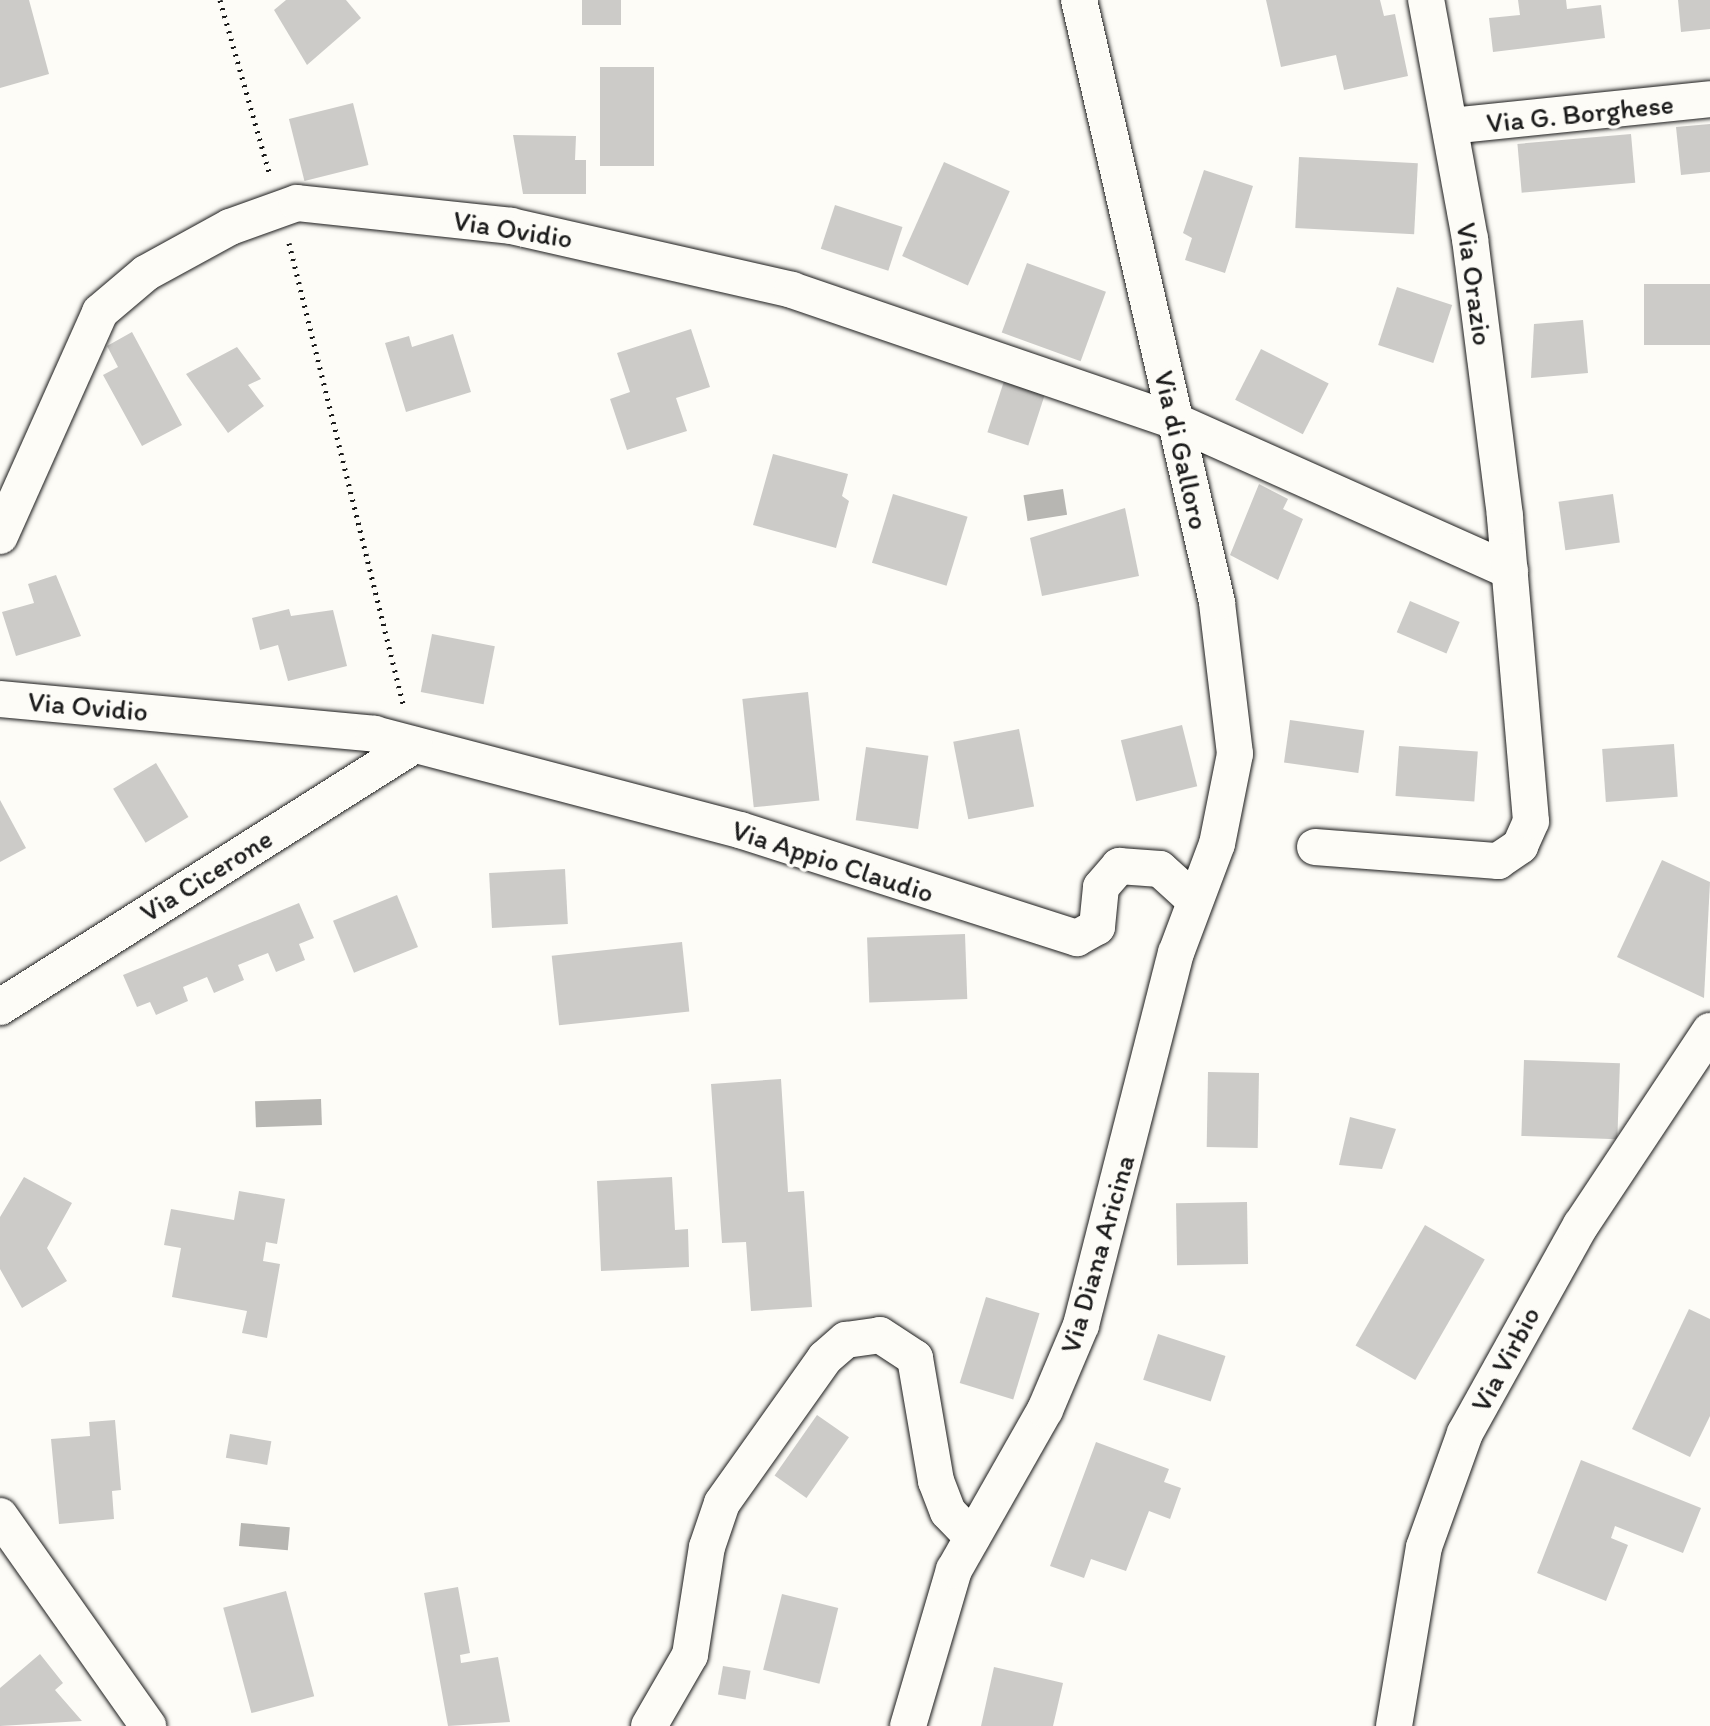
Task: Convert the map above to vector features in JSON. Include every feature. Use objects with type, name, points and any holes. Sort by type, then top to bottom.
[{"type":"street","name":"Via di Galloro","points":[[1079,0],[1175,421],[1235,710],[1226,809],[1192,898]]},
{"type":"street","name":"Via Orazio","points":[[1315,847],[1498,861],[1520,846],[1531,808],[1510,571],[1450,126],[1426,0]]},
{"type":"street","name":"Via G. Borghese","points":[[1450,126],[1710,99]]},
{"type":"street","name":"Via Ovidio","points":[[276,196],[511,226],[708,266],[1175,421]]},
{"type":"street","points":[[0,536],[100,312],[146,273],[276,196]]},
{"type":"street","points":[[1175,421],[1510,571]]},
{"type":"street","name":"Via Ovidio","points":[[0,699],[337,727],[414,745]]},
{"type":"street","name":"Via Appio Claudio","points":[[414,745],[740,830],[1077,938],[1097,927],[1101,887],[1119,866],[1160,869],[1192,898]]},
{"type":"street","name":"Via Cicerone","points":[[0,1007],[414,745]]},
{"type":"street","name":"Via Diana Aricina","points":[[908,1726],[939,1609],[972,1537],[1041,1420],[1081,1325],[1192,898]]},
{"type":"street","name":"Via Virbio","points":[[1394,1726],[1424,1547],[1465,1433],[1581,1225],[1710,1031]]},
{"type":"street","points":[[649,1726],[690,1655],[707,1547],[722,1503],[825,1358],[846,1340],[880,1335],[915,1358],[936,1481],[948,1512],[972,1537]]},
{"type":"street","points":[[0,1516],[148,1726]]},
{"type":"path","points":[[220,0],[276,196],[414,745]]},
{"type":"shaded area","points":[[1063,489],[1067,515],[1028,521],[1023,495]]},
{"type":"shaded area","points":[[321,1099],[322,1125],[256,1127],[255,1101]]},
{"type":"shaded area","points":[[241,1523],[290,1527],[288,1550],[239,1546]]},
{"type":"building","points":[[0,0],[29,0],[49,74],[0,88]]},
{"type":"building","points":[[286,0],[346,0],[361,18],[307,65],[274,10]]},
{"type":"building","points":[[582,0],[621,0],[621,25],[582,25]]},
{"type":"building","points":[[1266,0],[1380,0],[1384,16],[1395,14],[1408,76],[1344,90],[1336,55],[1281,67]]},
{"type":"building","points":[[1518,0],[1566,0],[1567,9],[1601,5],[1605,38],[1493,52],[1489,18],[1520,15]]},
{"type":"building","points":[[1678,0],[1710,0],[1710,29],[1681,32]]},
{"type":"building","points":[[600,67],[654,67],[654,166],[600,166]]},
{"type":"building","points":[[353,103],[368,165],[304,181],[289,119]]},
{"type":"building","points":[[1710,124],[1710,172],[1681,175],[1676,127]]},
{"type":"building","points":[[1631,134],[1635,183],[1522,193],[1517,144]]},
{"type":"building","points":[[513,135],[576,136],[575,160],[586,160],[586,194],[523,194]]},
{"type":"building","points":[[1299,157],[1418,163],[1414,234],[1295,228]]},
{"type":"building","points":[[944,162],[1010,191],[968,285],[902,256]]},
{"type":"building","points":[[1204,170],[1253,186],[1225,273],[1185,260],[1192,238],[1183,233]]},
{"type":"building","points":[[835,205],[903,227],[888,271],[821,249]]},
{"type":"building","points":[[1027,263],[1106,292],[1081,361],[1002,333]]},
{"type":"building","points":[[1644,284],[1710,284],[1710,345],[1644,345]]},
{"type":"building","points":[[1397,287],[1452,305],[1433,363],[1378,345]]},
{"type":"building","points":[[1583,320],[1588,373],[1531,378],[1534,324]]},
{"type":"building","points":[[691,329],[710,387],[676,398],[687,431],[627,450],[610,399],[630,392],[617,353]]},
{"type":"building","points":[[132,332],[182,425],[142,446],[103,375],[118,367],[107,346]]},
{"type":"building","points":[[453,334],[471,392],[406,412],[385,343],[409,336],[412,347]]},
{"type":"building","points":[[237,347],[261,379],[248,385],[264,406],[228,433],[186,374]]},
{"type":"building","points":[[1261,349],[1329,384],[1303,434],[1235,400]]},
{"type":"building","points":[[1005,378],[1046,391],[1028,445],[987,432]]},
{"type":"building","points":[[773,454],[848,474],[842,496],[849,501],[836,548],[753,525]]},
{"type":"building","points":[[1259,484],[1288,499],[1283,509],[1303,519],[1278,580],[1230,555]]},
{"type":"building","points":[[893,494],[968,517],[947,586],[872,563]]},
{"type":"building","points":[[1613,494],[1620,543],[1565,550],[1559,502]]},
{"type":"building","points":[[1125,508],[1139,576],[1042,596],[1030,538]]},
{"type":"building","points":[[56,575],[81,636],[16,656],[2,612],[34,603],[28,584]]},
{"type":"building","points":[[1410,601],[1460,622],[1446,653],[1397,632]]},
{"type":"building","points":[[289,609],[291,616],[333,610],[347,666],[288,681],[278,645],[260,650],[252,618]]},
{"type":"building","points":[[432,634],[495,646],[484,704],[421,692]]},
{"type":"building","points":[[808,692],[819,800],[754,807],[742,699]]},
{"type":"building","points":[[1290,720],[1364,730],[1358,773],[1284,763]]},
{"type":"building","points":[[1182,725],[1197,786],[1136,801],[1121,740]]},
{"type":"building","points":[[1019,729],[1034,807],[968,819],[953,742]]},
{"type":"building","points":[[1674,744],[1678,797],[1606,802],[1602,749]]},
{"type":"building","points":[[1399,746],[1478,752],[1474,801],[1396,796]]},
{"type":"building","points":[[866,747],[928,756],[918,829],[856,820]]},
{"type":"building","points":[[156,763],[188,817],[146,843],[113,789]]},
{"type":"building","points":[[0,800],[26,848],[0,862]]},
{"type":"building","points":[[1662,860],[1710,882],[1704,998],[1617,957]]},
{"type":"building","points":[[565,869],[568,924],[492,928],[489,873]]},
{"type":"building","points":[[397,895],[418,947],[354,973],[333,921]]},
{"type":"building","points":[[299,903],[314,938],[299,944],[305,960],[276,972],[268,953],[238,965],[244,980],[214,993],[207,977],[183,987],[188,1001],[156,1015],[150,1002],[137,1007],[123,975]]},
{"type":"building","points":[[965,934],[967,999],[869,1002],[867,937]]},
{"type":"building","points":[[682,942],[689,1012],[559,1025],[552,956]]},
{"type":"building","points":[[1524,1060],[1620,1063],[1617,1139],[1521,1136]]},
{"type":"building","points":[[1208,1072],[1259,1073],[1258,1148],[1207,1147]]},
{"type":"building","points":[[781,1079],[788,1192],[804,1191],[812,1307],[751,1311],[746,1242],[722,1243],[711,1084]]},
{"type":"building","points":[[1350,1117],[1396,1129],[1382,1169],[1339,1165]]},
{"type":"building","points":[[24,1177],[72,1203],[47,1248],[67,1281],[22,1308],[0,1269],[0,1217]]},
{"type":"building","points":[[672,1177],[675,1230],[688,1229],[689,1267],[601,1271],[597,1181]]},
{"type":"building","points":[[239,1191],[285,1199],[277,1244],[266,1242],[263,1261],[280,1264],[267,1338],[242,1333],[247,1311],[172,1297],[181,1248],[164,1245],[171,1209],[234,1220]]},
{"type":"building","points":[[1247,1202],[1248,1264],[1177,1265],[1176,1203]]},
{"type":"building","points":[[1425,1225],[1485,1260],[1415,1380],[1356,1345]]},
{"type":"building","points":[[986,1297],[1040,1313],[1013,1399],[960,1383]]},
{"type":"building","points":[[1689,1309],[1710,1319],[1710,1416],[1690,1457],[1632,1429]]},
{"type":"building","points":[[1158,1334],[1226,1356],[1211,1402],[1143,1380]]},
{"type":"building","points":[[817,1415],[849,1437],[807,1498],[775,1476]]},
{"type":"building","points":[[115,1420],[121,1490],[112,1491],[114,1519],[59,1524],[51,1439],[90,1436],[89,1422]]},
{"type":"building","points":[[230,1434],[271,1441],[267,1465],[226,1458]]},
{"type":"building","points":[[1096,1442],[1169,1469],[1164,1482],[1181,1488],[1170,1519],[1149,1511],[1126,1571],[1091,1559],[1084,1578],[1050,1566]]},
{"type":"building","points":[[1581,1460],[1701,1508],[1683,1553],[1615,1526],[1611,1538],[1628,1545],[1606,1601],[1537,1573]]},
{"type":"building","points":[[458,1587],[470,1653],[460,1655],[461,1663],[498,1657],[510,1722],[448,1726],[424,1593]]},
{"type":"building","points":[[286,1591],[314,1696],[251,1713],[223,1608]]},
{"type":"building","points":[[782,1594],[838,1608],[819,1684],[763,1670]]},
{"type":"building","points":[[40,1654],[63,1683],[55,1690],[82,1721],[0,1726],[0,1688]]},
{"type":"building","points":[[723,1666],[751,1671],[746,1699],[718,1695]]},
{"type":"building","points":[[994,1667],[1063,1683],[1053,1726],[981,1726]]}]
